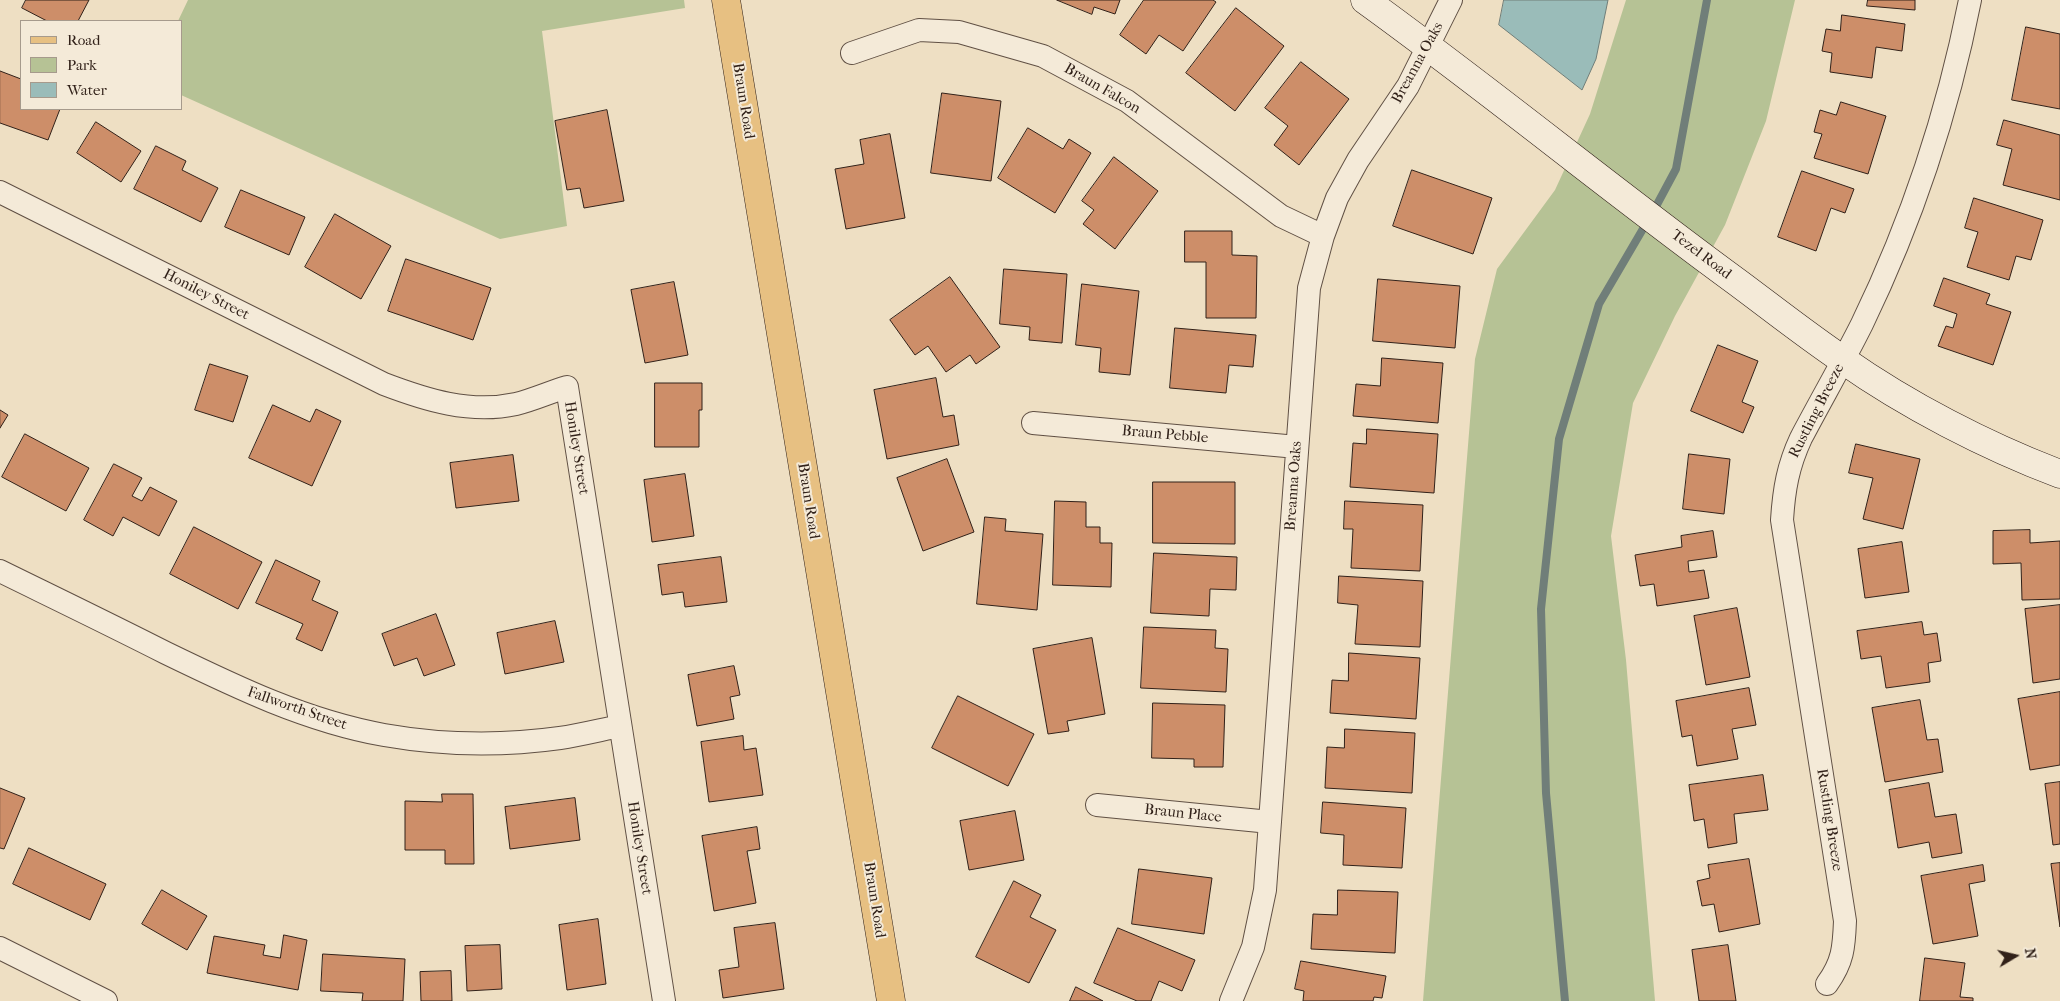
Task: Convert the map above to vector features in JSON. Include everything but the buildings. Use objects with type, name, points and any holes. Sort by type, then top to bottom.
[{"type":"main road","name":"Braun Road","points":[[726,0],[891,1001]]},
{"type":"main road","name":"Tezel Road","points":[[1365,0],[1428,46],[1709,262],[1843,360],[1913,405],[2030,463],[2060,474]]},
{"type":"street","name":"Breanna Oaks","points":[[1231,1001],[1253,947],[1265,890],[1309,288],[1323,236],[1338,198],[1358,160],[1408,86],[1451,0]]},
{"type":"street","name":"Rustling Breeze","points":[[1827,984],[1836,971],[1844,952],[1845,921],[1782,520],[1784,486],[1794,454],[1862,324],[1918,191],[1959,56],[1970,0]]},
{"type":"street","name":"Braun Falcon","points":[[852,53],[919,30],[959,32],[1043,56],[1127,101],[1281,216],[1323,236]]},
{"type":"street","name":"Honiley Street","points":[[0,192],[375,380],[422,398],[461,406],[493,407],[516,404],[567,387],[664,1001]]},
{"type":"street","name":"Braun Pebble","points":[[1033,423],[1297,448]]},
{"type":"street","name":"Fallworth Street","points":[[0,571],[270,703],[327,722],[394,736],[442,742],[502,743],[560,738],[620,726]]},
{"type":"street","name":"Braun Place","points":[[1097,805],[1270,822]]},
{"type":"street","points":[[0,948],[106,1001]]},
{"type":"green space","points":[[188,0],[684,0],[685,8],[542,31],[567,226],[500,239],[182,95],[182,20],[178,20]]},
{"type":"green space","points":[[1626,0],[1795,0],[1766,121],[1725,225],[1675,316],[1633,403],[1611,536],[1626,660],[1655,1001],[1423,1001],[1475,359],[1497,269],[1555,190],[1590,114]]},
{"type":"water","points":[[1504,0],[1608,0],[1596,59],[1582,90],[1499,25]]},
{"type":"waterway","points":[[1653,212],[1676,169],[1707,0]]},
{"type":"waterway","points":[[1565,1001],[1546,793],[1541,609],[1559,439],[1599,304],[1647,222]]}]
